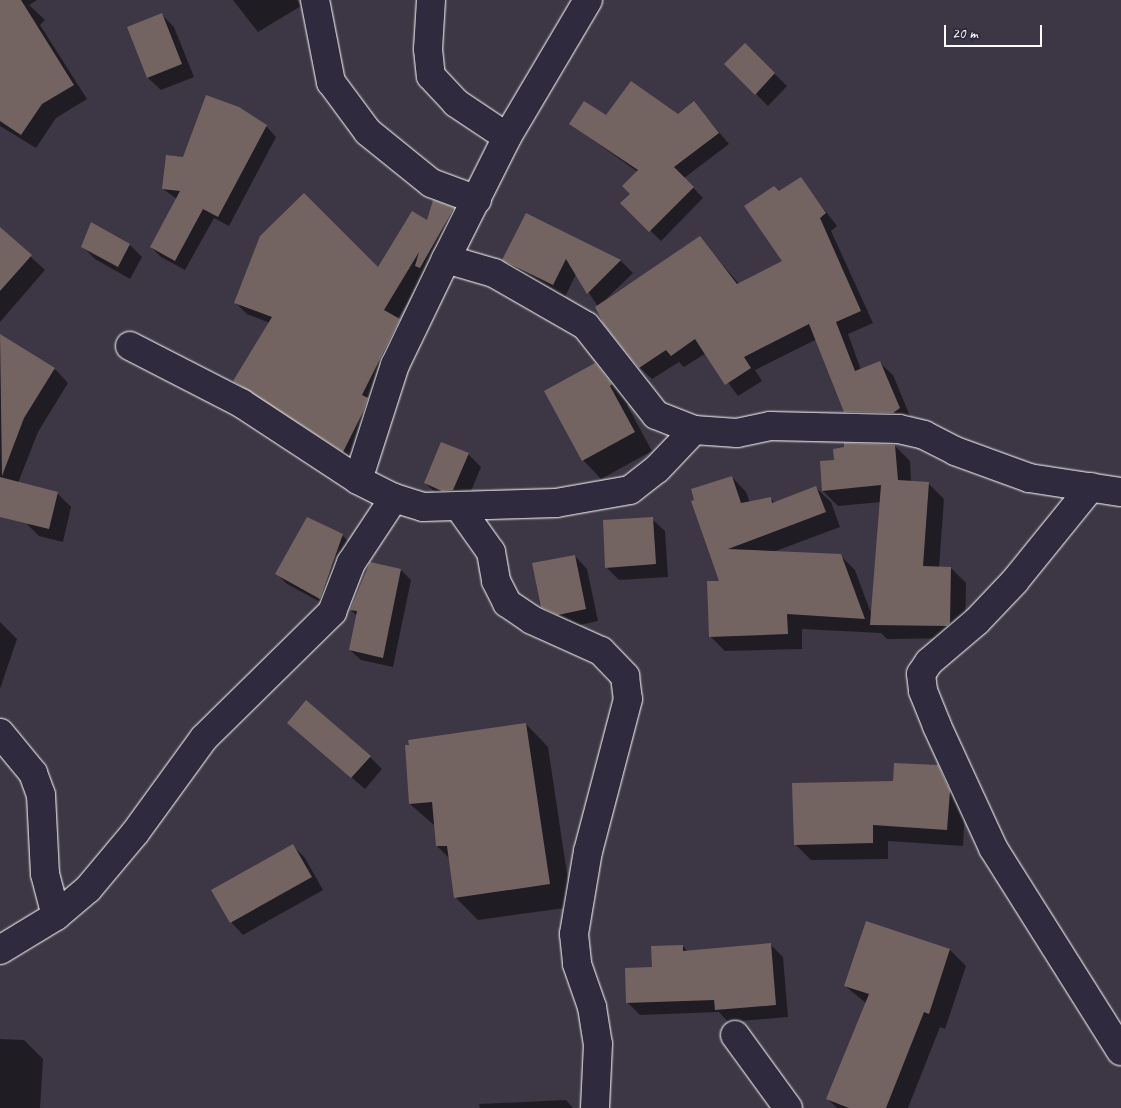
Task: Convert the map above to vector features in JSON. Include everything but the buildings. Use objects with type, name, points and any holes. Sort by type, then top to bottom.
[{"type":"street","points":[[315,0],[330,82],[368,132],[431,183],[477,200]]},
{"type":"street","points":[[431,0],[428,49],[431,76],[456,103],[507,137]]},
{"type":"street","points":[[358,480],[396,365],[446,258],[477,200],[507,137],[588,0]]},
{"type":"street","points":[[446,258],[494,273],[586,326],[656,415],[694,430],[737,433],[770,426],[899,429],[924,435],[955,451],[1029,478],[1121,492]]},
{"type":"street","points":[[130,346],[242,403],[358,480],[394,498],[423,507],[556,503],[630,490],[657,470],[694,430]]},
{"type":"street","points":[[1091,487],[1015,581],[970,628],[929,662],[921,674],[923,691],[937,726],[993,848],[1121,1051]]},
{"type":"street","points":[[0,950],[56,916],[88,889],[135,833],[204,738],[332,612],[352,563],[394,498]]},
{"type":"street","points":[[459,507],[492,552],[496,581],[507,603],[532,620],[601,652],[624,676],[628,699],[588,851],[574,934],[577,964],[592,1007],[598,1044],[595,1108]]},
{"type":"street","points":[[0,733],[33,773],[41,795],[44,874],[56,916]]},
{"type":"street","points":[[735,1035],[788,1108]]}]
